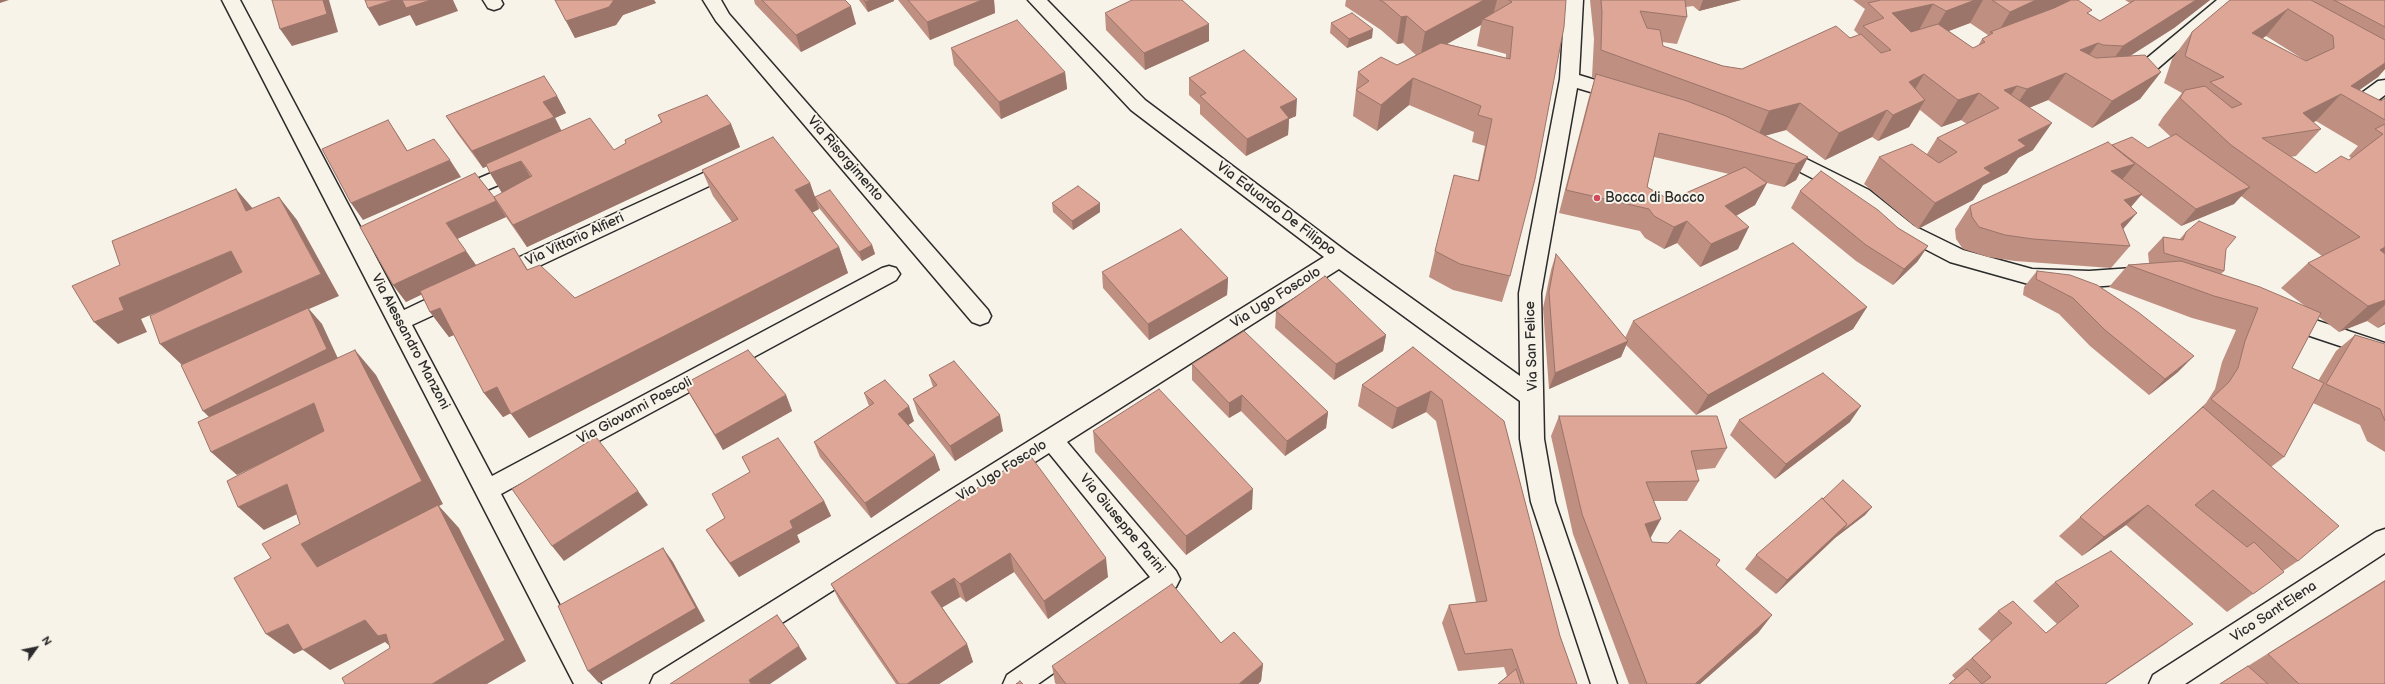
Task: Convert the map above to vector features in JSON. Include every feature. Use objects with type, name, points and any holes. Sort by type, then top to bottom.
[{"type":"street","name":"Via Alessandro Manzoni","points":[[231,0],[364,237],[399,322],[588,684]]},
{"type":"street","name":"Via Risorgimento","points":[[712,0],[722,17],[980,316]]},
{"type":"street","name":"Via Eduardo De Filippo","points":[[1037,0],[1138,105],[1340,258],[1533,398]]},
{"type":"street","name":"Via San Felice","points":[[1574,0],[1569,79],[1530,293],[1533,398],[1532,439],[1543,502],[1604,684]]},
{"type":"street","points":[[2142,72],[2228,0]]},
{"type":"street","points":[[1569,79],[1636,99]]},
{"type":"street","points":[[2348,113],[2385,86]]},
{"type":"street","points":[[1762,145],[1862,195],[1907,231],[1957,256],[2032,277],[2089,279],[2148,275],[2162,279]]},
{"type":"street","name":"Via Vittorio Alfieri","points":[[399,322],[750,158]]},
{"type":"street","points":[[437,205],[538,160]]},
{"type":"street","name":"Via Ugo Foscolo","points":[[663,684],[1340,258]]},
{"type":"street","name":"Via Giovanni Pascoli","points":[[487,490],[889,274]]},
{"type":"street","points":[[2267,313],[2363,346],[2385,352]]},
{"type":"street","name":"Via Giuseppe Parini","points":[[1016,684],[1167,579],[1051,439]]},
{"type":"street","name":"Vico Sant'Elena","points":[[2162,684],[2385,540]]},
{"type":"building","points":[[272,0],[323,0],[327,14],[280,29]]},
{"type":"building","points":[[365,0],[393,0],[368,8]]},
{"type":"building","points":[[402,0],[431,0],[406,8]]},
{"type":"building","points":[[555,0],[614,0],[609,7],[566,21]]},
{"type":"building","points":[[762,0],[845,0],[851,6],[796,35]]},
{"type":"building","points":[[908,0],[982,0],[927,22]]},
{"type":"building","points":[[1132,0],[1182,0],[1209,24],[1144,53],[1105,13]]},
{"type":"building","points":[[1380,0],[1484,0],[1425,32],[1407,16],[1401,17]]},
{"type":"building","points":[[1509,0],[1566,0],[1564,27],[1535,179],[1510,276],[1460,264],[1435,251],[1454,175],[1479,181],[1492,119],[1478,115],[1481,106],[1413,78],[1381,105],[1356,90],[1369,81],[1358,72],[1381,57],[1397,65],[1441,43],[1510,59],[1513,27],[1483,19],[1512,2]]},
{"type":"building","points":[[1601,0],[1685,0],[1687,17],[1640,11],[1647,28],[1660,30],[1663,46],[1723,66],[1742,69],[1836,26],[1850,38],[1861,34],[1881,53],[1891,50],[1863,26],[1884,18],[1868,3],[1881,0],[1975,0],[1946,11],[1933,4],[1892,13],[1911,32],[1938,24],[1973,48],[1985,42],[1982,39],[1993,33],[1990,32],[2071,0],[2078,0],[2092,10],[2087,13],[2100,21],[2135,0],[2196,0],[2123,46],[2103,45],[2098,43],[2080,50],[2096,58],[2145,55],[2161,72],[2112,101],[2066,73],[2027,89],[2017,86],[2004,90],[2052,123],[2018,140],[2026,146],[1984,168],[1991,173],[1935,203],[1879,157],[1912,144],[1939,163],[1957,152],[1937,138],[1999,108],[1979,93],[1958,100],[1924,74],[1909,82],[1925,100],[1893,115],[1887,110],[1839,133],[1800,103],[1769,111],[1601,50]]},
{"type":"building","points":[[1992,0],[2036,0],[2010,12]]},
{"type":"building","points":[[2230,0],[2311,0],[2385,40],[2385,63],[2351,86],[2381,101],[2385,98],[2385,120],[2341,94],[2303,113],[2321,129],[2262,138],[2316,173],[2341,156],[2349,160],[2383,134],[2375,129],[2385,124],[2385,247],[2380,250],[2385,254],[2385,300],[2368,306],[2308,263],[2360,237],[2231,145],[2180,98],[2185,90],[2205,86],[2232,108],[2242,104],[2210,82],[2224,77],[2185,56],[2192,32]],"holes":[[[2288,9],[2333,36],[2334,48],[2306,61],[2252,33]]]},
{"type":"building","points":[[2334,0],[2385,0],[2385,27]]},
{"type":"building","points":[[1352,13],[1373,29],[1349,39],[1331,23]]},
{"type":"building","points":[[1017,20],[1065,72],[999,102],[951,48]]},
{"type":"building","points":[[1244,50],[1297,99],[1280,107],[1289,118],[1247,139],[1200,96],[1206,93],[1189,78]]},
{"type":"building","points":[[1596,74],[1687,101],[1726,116],[1808,157],[1796,164],[1659,133],[1647,187],[1670,200],[1745,167],[1767,183],[1725,206],[1749,227],[1711,244],[1687,221],[1674,227],[1654,216],[1649,209],[1566,190]]},
{"type":"building","points":[[544,76],[557,96],[543,102],[554,117],[472,151],[446,116]]},
{"type":"building","points":[[707,95],[731,124],[513,225],[494,197],[532,176],[521,161],[490,173],[486,164],[590,118],[614,150],[626,143],[625,140],[662,122],[658,115]]},
{"type":"building","points":[[388,120],[407,151],[434,139],[450,160],[351,203],[322,149]]},
{"type":"building","points":[[2176,134],[2250,187],[2196,209],[2112,145],[2132,137],[2148,148]]},
{"type":"building","points":[[773,137],[810,183],[795,190],[839,247],[511,414],[497,387],[484,393],[440,308],[430,312],[420,291],[514,248],[527,270],[540,265],[575,298],[738,219],[702,170]]},
{"type":"building","points":[[2108,142],[2135,164],[2111,171],[2142,194],[2124,200],[2137,213],[2121,224],[2130,246],[2033,239],[2005,235],[1979,227],[1972,217],[1970,206]]},
{"type":"building","points":[[1821,171],[1878,210],[1898,228],[1928,246],[1904,269],[1866,245],[1800,191]]},
{"type":"building","points":[[475,173],[496,201],[446,223],[466,251],[393,285],[360,227]]},
{"type":"building","points":[[1078,186],[1100,203],[1072,221],[1052,203]]},
{"type":"building","points":[[236,189],[246,211],[279,197],[321,274],[160,344],[150,316],[242,272],[231,251],[119,298],[124,310],[94,322],[72,286],[120,265],[112,241]]},
{"type":"building","points":[[830,190],[872,245],[859,252],[816,199],[815,197]]},
{"type":"building","points":[[2199,221],[2236,237],[2226,249],[2224,271],[2164,253],[2163,237],[2183,240],[2186,232]]},
{"type":"building","points":[[1181,229],[1228,278],[1148,324],[1102,272]]},
{"type":"building","points":[[1793,243],[1867,307],[1708,395],[1633,321]]},
{"type":"building","points":[[1556,254],[1628,341],[1555,373],[1549,292]]},
{"type":"building","points":[[2181,261],[2260,287],[2321,313],[2292,368],[2324,383],[2284,457],[2211,399],[2229,382],[2238,368],[2245,341],[2258,308],[2214,296],[2128,265]]},
{"type":"building","points":[[2037,271],[2070,275],[2097,285],[2138,312],[2194,356],[2165,379],[2105,330],[2073,298],[2036,279]]},
{"type":"building","points":[[1325,276],[1386,335],[1336,364],[1276,311]]},
{"type":"building","points":[[308,308],[327,349],[203,411],[181,365]]},
{"type":"building","points":[[1244,331],[1328,412],[1287,441],[1242,395],[1229,403],[1192,364]]},
{"type":"building","points":[[2355,335],[2385,344],[2385,421],[2380,409],[2326,384]]},
{"type":"building","points":[[1413,347],[1504,421],[1560,636],[1577,684],[1524,684],[1512,649],[1465,654],[1449,605],[1487,601],[1442,400],[1431,391],[1397,408],[1362,385]]},
{"type":"building","points":[[355,350],[422,481],[301,544],[317,567],[438,505],[505,640],[432,684],[345,684],[342,678],[390,648],[386,634],[378,636],[365,620],[303,650],[288,624],[266,634],[234,578],[271,558],[262,544],[300,524],[287,484],[238,507],[227,481],[324,431],[314,403],[211,452],[198,422]]},
{"type":"building","points":[[748,350],[786,395],[715,435],[684,384]]},
{"type":"building","points":[[954,361],[1000,415],[950,446],[913,399],[937,385],[929,375]]},
{"type":"building","points":[[1823,373],[1861,406],[1786,464],[1739,420]]},
{"type":"building","points":[[885,380],[909,406],[898,414],[935,455],[865,503],[814,442],[874,403],[864,393]]},
{"type":"building","points":[[1159,389],[1253,489],[1186,536],[1093,431]]},
{"type":"building","points":[[2203,407],[2339,526],[2298,561],[2213,490],[2195,505],[2247,547],[2254,542],[2284,572],[2253,594],[2148,505],[2104,537],[2080,517]]},
{"type":"building","points":[[1559,416],[1717,416],[1727,448],[1691,451],[1699,481],[1646,482],[1661,519],[1645,524],[1652,542],[1668,543],[1680,530],[1720,560],[1716,565],[1772,615],[1695,684],[1647,684],[1582,514]]},
{"type":"building","points":[[596,437],[638,491],[552,546],[512,489]]},
{"type":"building","points":[[778,438],[824,501],[790,521],[793,528],[730,563],[706,530],[725,518],[712,494],[750,472],[742,457]]},
{"type":"building","points":[[1029,454],[1106,558],[1044,601],[1010,553],[960,584],[954,578],[931,592],[967,644],[907,684],[899,684],[831,584]]},
{"type":"building","points":[[1843,480],[1872,507],[1842,531],[1847,524],[1823,499]]},
{"type":"building","points":[[1822,498],[1847,524],[1787,580],[1756,555]]},
{"type":"building","points":[[663,548],[696,608],[588,671],[558,606]]},
{"type":"building","points":[[2111,551],[2193,624],[2105,684],[1982,684],[1991,677],[1972,658],[2012,623],[1998,611],[2013,601],[2046,633],[2079,606],[2055,582]]},
{"type":"building","points":[[2385,581],[2385,684],[2299,684],[2268,654]]},
{"type":"building","points":[[1172,584],[1221,643],[1234,632],[1263,664],[1239,684],[1066,684],[1052,666]]},
{"type":"building","points":[[777,615],[799,646],[749,680],[751,684],[670,684]]},
{"type":"building","points":[[2248,666],[2268,684],[2220,684]]},
{"type":"building","points":[[1516,669],[1521,684],[1498,684]]},
{"type":"building","points":[[1967,669],[1982,684],[1949,684]]},
{"type":"building","points":[[1020,681],[1023,684],[1016,684]]},
{"type":"place","name":"Bocca di Bacco","points":[[1597,198]]}]
